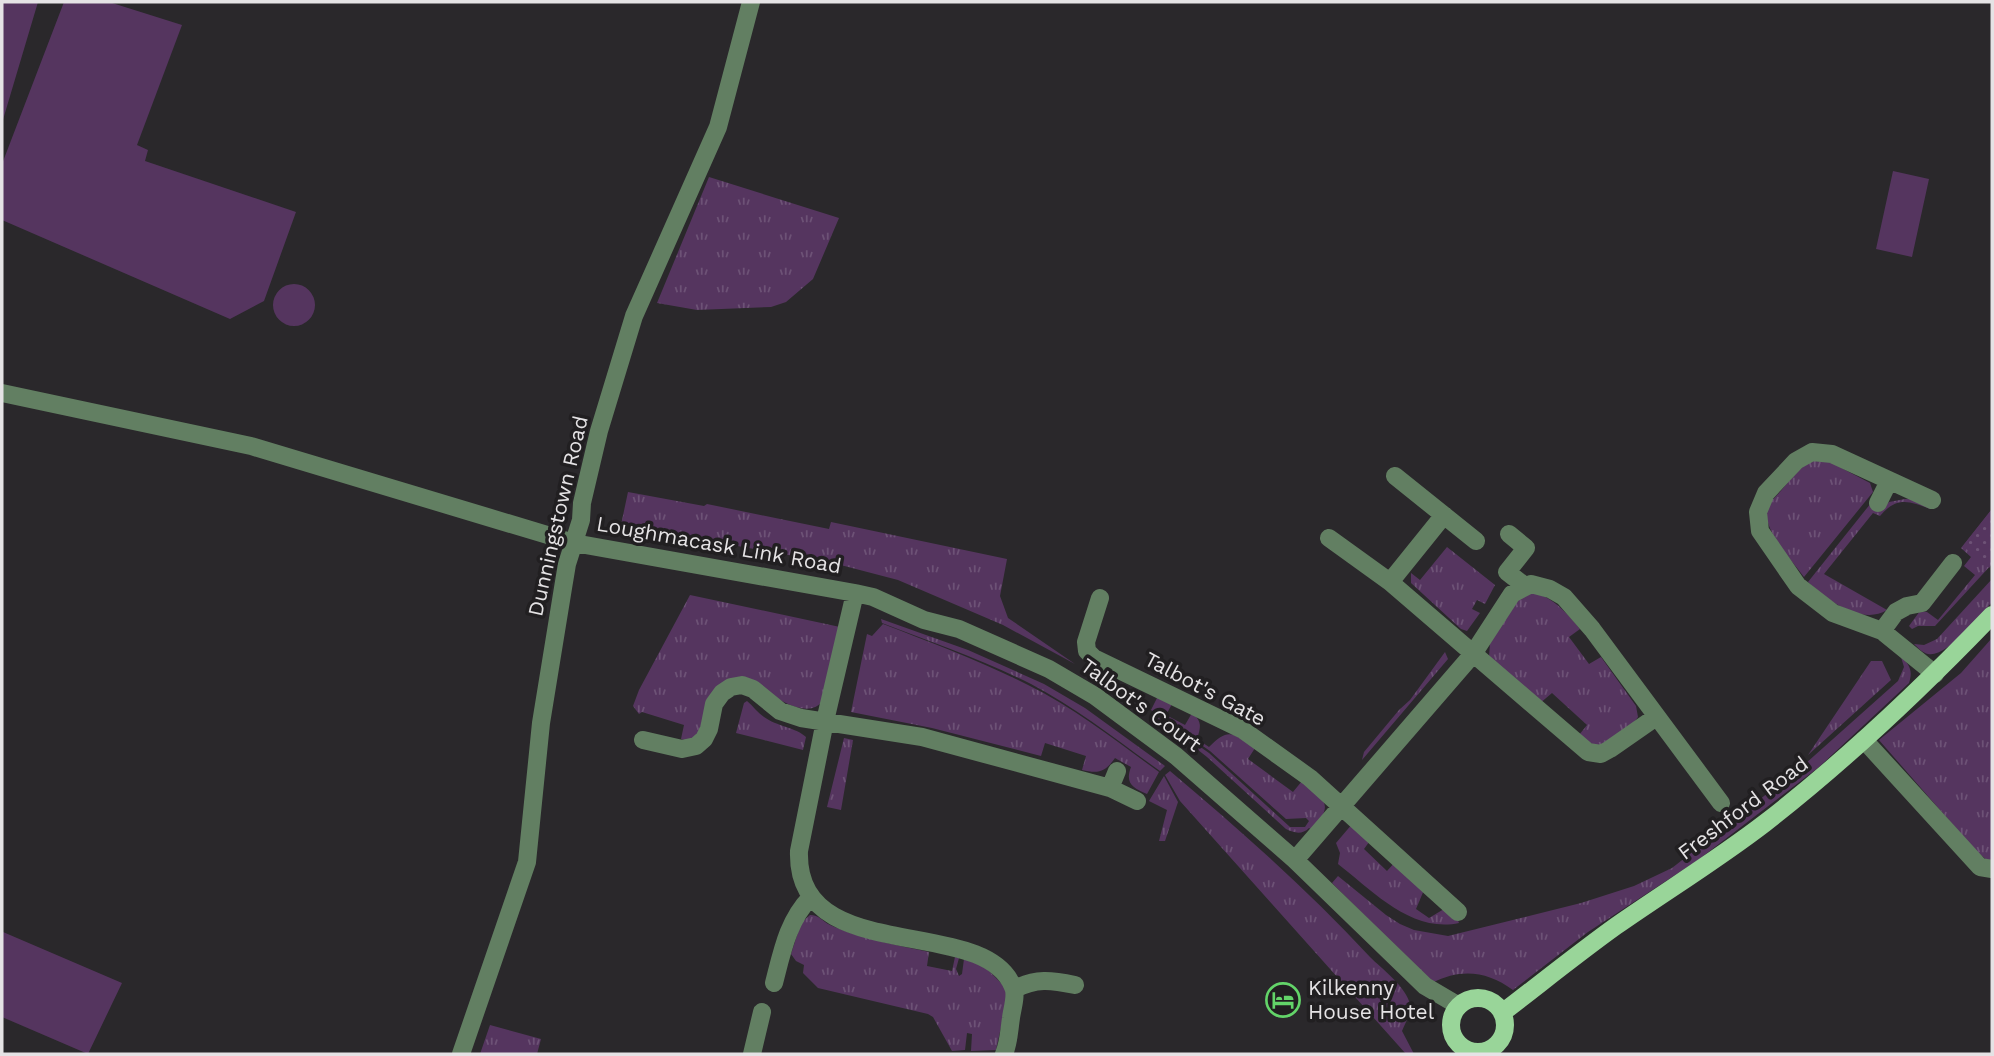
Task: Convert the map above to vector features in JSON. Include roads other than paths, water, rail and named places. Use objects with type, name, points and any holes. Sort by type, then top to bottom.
[{"type":"main road","name":"Freshford Road","points":[[1502,1013],[1616,926],[1719,858],[1766,823],[1864,740],[1935,674],[1992,615]]},
{"type":"main road","points":[[1482,998],[1494,1003],[1502,1013],[1504,1032],[1492,1048],[1480,1052],[1458,1050],[1451,1024],[1459,1006],[1469,999],[1482,998]]},
{"type":"street","name":"Dunningstown Road","points":[[461,1054],[527,862],[541,723],[567,564],[599,431],[634,316],[718,127],[751,2]]},
{"type":"street","name":"Loughmacask Link Road","points":[[2,393],[251,446],[574,543],[855,593]]},
{"type":"street","points":[[1932,500],[1832,454],[1812,452],[1796,461],[1766,493],[1758,512],[1758,523],[1765,540],[1798,586],[1833,612],[1882,631],[1935,674]]},
{"type":"street","points":[[1395,476],[1476,541]]},
{"type":"street","points":[[1878,503],[1889,481]]},
{"type":"street","points":[[1390,582],[1444,515]]},
{"type":"street","points":[[1510,534],[1526,548],[1507,572],[1525,586]]},
{"type":"street","points":[[1329,538],[1390,582],[1588,752],[1601,754],[1610,750],[1656,717]]},
{"type":"street","points":[[1882,631],[1896,612],[1922,603],[1953,563]]},
{"type":"street","points":[[1295,860],[1473,654],[1512,594],[1525,586],[1539,585],[1564,597],[1592,629],[1721,803]]},
{"type":"street","points":[[855,593],[825,721],[799,851],[803,885],[811,897],[834,916],[887,934],[975,953],[992,962],[1005,973],[1015,989],[1008,1045],[1004,1054]]},
{"type":"street","name":"Talbot's Court","points":[[855,593],[873,597],[924,620],[959,629],[1049,669],[1095,696],[1176,756],[1295,860],[1425,986],[1459,1006]]},
{"type":"street","name":"Talbot's Gate","points":[[1100,598],[1086,642],[1087,651],[1094,658],[1243,730],[1310,778],[1458,912]]},
{"type":"street","points":[[643,740],[682,749],[696,746],[704,739],[709,729],[715,704],[722,693],[731,687],[742,685],[753,689],[780,711],[801,718],[922,737],[1114,780],[1137,801]]},
{"type":"street","points":[[1864,740],[1980,867],[1992,869]]},
{"type":"street","points":[[781,975],[797,911],[811,897]]},
{"type":"street","points":[[1015,989],[1028,982],[1047,979],[1074,985]]},
{"type":"street","points":[[752,1054],[762,1012]]},
{"type":"place","name":"Kilkenny House Hotel","points":[[1283,1000]]}]
